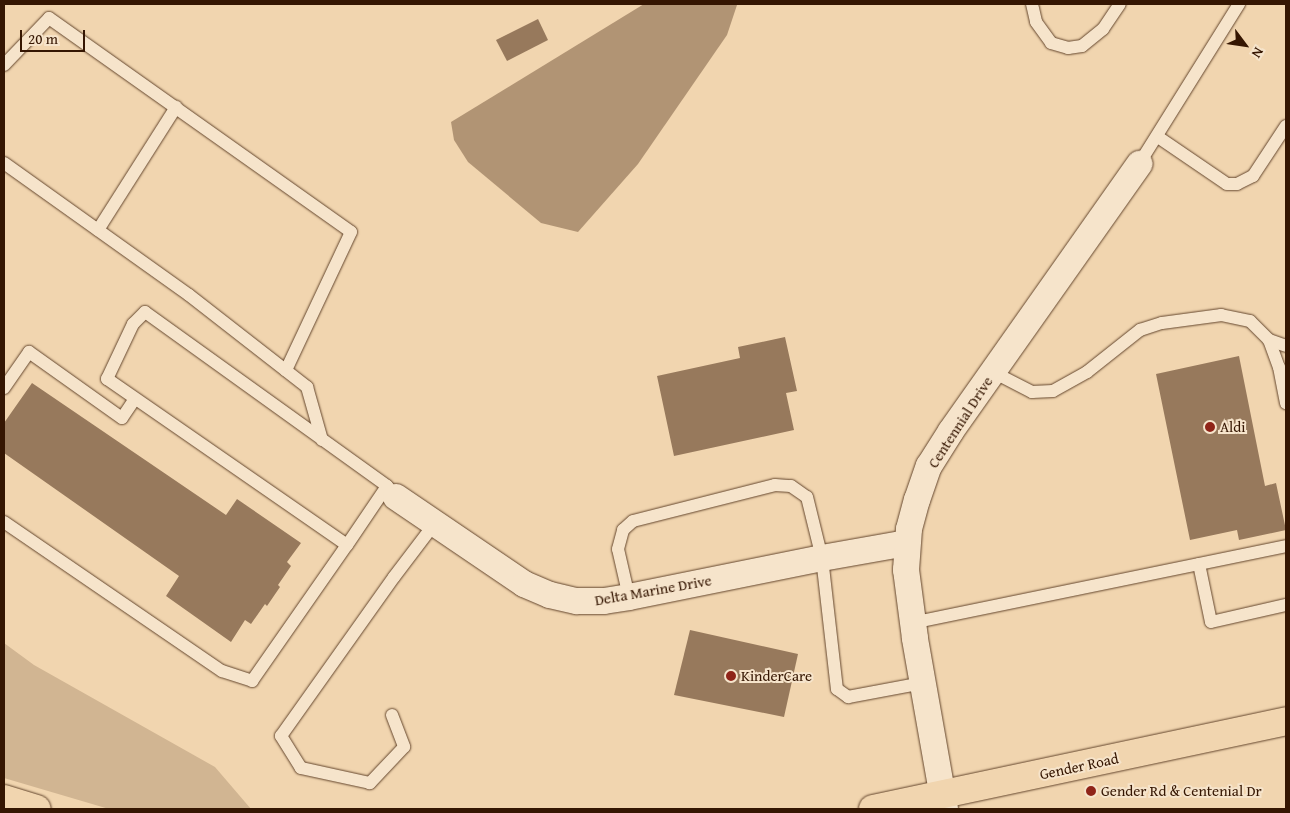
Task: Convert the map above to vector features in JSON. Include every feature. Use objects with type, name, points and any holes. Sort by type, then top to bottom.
[{"type":"main road","name":"Gender Road","points":[[873,809],[944,802],[1286,721]]},
{"type":"main road","points":[[4,800],[36,809]]},
{"type":"street","name":"Centennial Drive","points":[[944,802],[912,623],[906,570],[907,544],[917,500],[929,466],[1139,164]]},
{"type":"street","name":"Delta Marine Drive","points":[[392,491],[435,524],[524,584],[550,595],[577,601],[604,601],[629,597],[822,558],[907,544]]},
{"type":"lane","points":[[1032,4],[1036,22],[1051,43],[1068,48],[1082,46],[1103,29],[1120,4]]},
{"type":"lane","points":[[1139,164],[1158,137],[1232,6]]},
{"type":"lane","points":[[4,65],[49,18],[351,232],[286,370]]},
{"type":"lane","points":[[98,230],[176,107]]},
{"type":"lane","points":[[1158,137],[1227,184],[1237,184],[1253,176],[1286,126]]},
{"type":"lane","points":[[4,164],[189,295],[307,387],[322,440]]},
{"type":"lane","points":[[4,522],[222,671],[252,681],[348,545],[392,491],[145,312],[133,324],[106,379],[348,545]]},
{"type":"lane","points":[[993,372],[1032,392],[1054,392],[1088,372],[1140,330],[1162,323],[1221,315],[1250,321],[1269,340],[1286,346]]},
{"type":"lane","points":[[1269,340],[1278,367],[1286,403]]},
{"type":"lane","points":[[4,388],[29,352],[122,418],[135,398]]},
{"type":"lane","points":[[629,597],[618,549],[623,530],[634,521],[775,485],[791,486],[807,497],[822,558],[837,689],[848,697],[923,683]]},
{"type":"lane","points":[[392,715],[404,747],[370,783],[300,768],[281,736],[394,576],[435,524]]},
{"type":"lane","points":[[912,623],[1286,546]]},
{"type":"lane","points":[[1199,564],[1211,622],[1286,605]]},
{"type":"shaded area","points":[[644,4],[737,5],[727,35],[638,164],[578,232],[541,223],[468,162],[454,140],[451,122]]},
{"type":"shaded area","points":[[4,643],[34,665],[215,767],[251,809],[109,809],[4,778]]},
{"type":"building","points":[[538,19],[548,40],[507,61],[496,40]]},
{"type":"building","points":[[785,337],[797,391],[786,393],[794,430],[674,456],[657,376],[740,358],[738,347]]},
{"type":"building","name":"Aldi","points":[[1239,356],[1265,486],[1276,483],[1286,530],[1239,540],[1237,530],[1190,540],[1156,374]]},
{"type":"building","points":[[32,383],[226,515],[237,499],[301,543],[287,562],[291,566],[267,606],[265,604],[251,624],[245,620],[231,642],[166,596],[179,576],[4,453],[4,423]]},
{"type":"building","points":[[690,630],[798,654],[784,717],[674,695]]},
{"type":"place","name":"Aldi","points":[[1210,427]]},
{"type":"place","name":"KinderCare","points":[[731,676]]},
{"type":"place","name":"Gender Rd & Centenial Dr","points":[[1091,791]]}]
